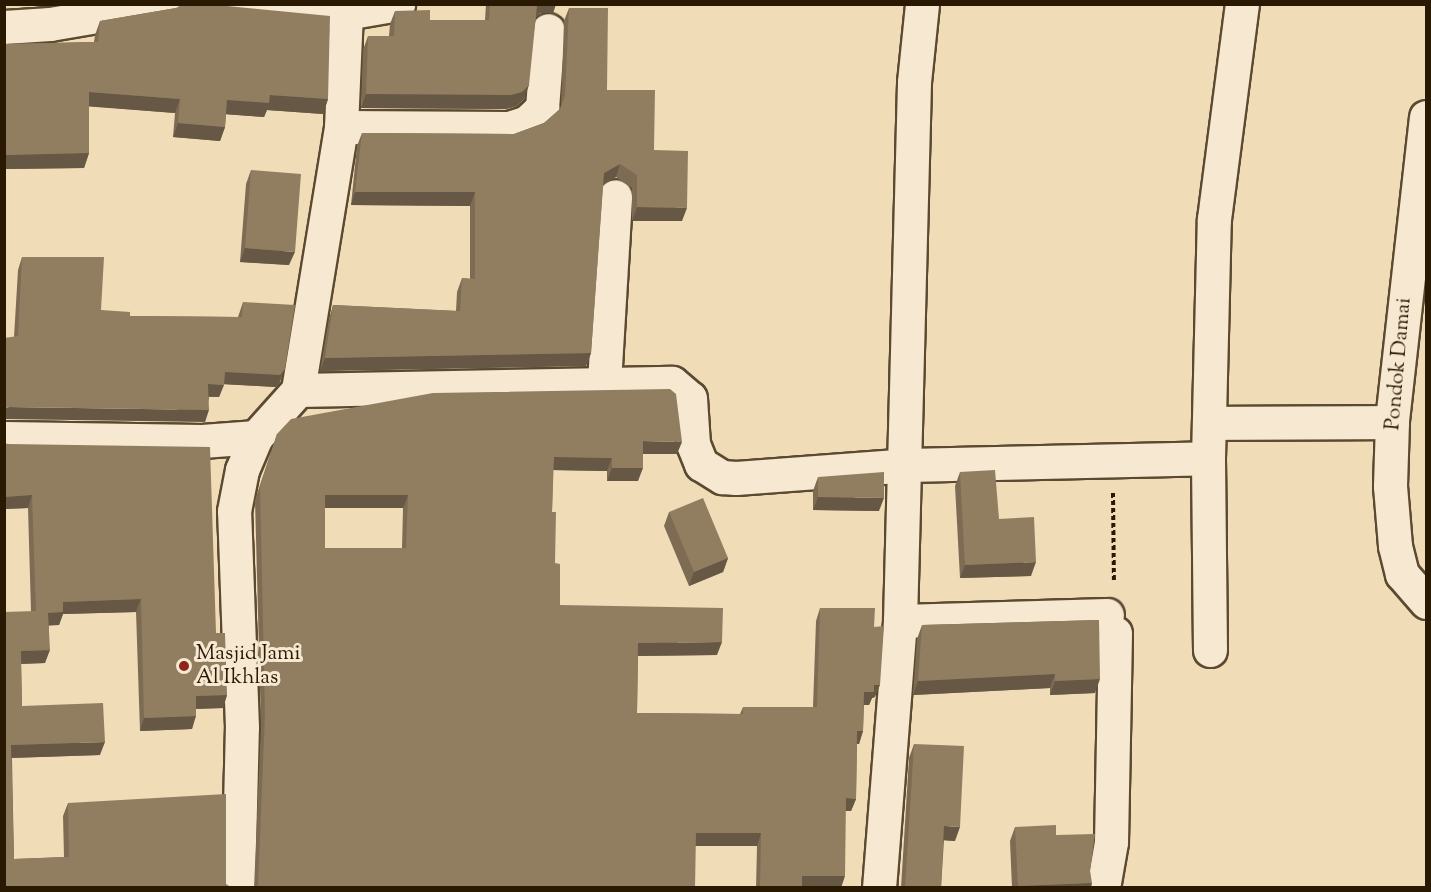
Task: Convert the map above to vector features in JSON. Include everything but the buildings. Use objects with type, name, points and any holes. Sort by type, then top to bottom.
[{"type":"street","points":[[4,27],[50,24],[167,4]]},
{"type":"street","points":[[232,4],[346,13],[398,4]]},
{"type":"street","points":[[879,888],[900,621],[906,465],[914,82],[922,4]]},
{"type":"street","points":[[1210,650],[1208,458],[1214,219],[1242,4]]},
{"type":"street","points":[[238,888],[242,727],[234,511],[242,471],[256,437],[298,390],[341,127],[346,13]]},
{"type":"street","points":[[341,127],[509,128],[527,122],[542,108],[548,30]]},
{"type":"street","name":"Pondok Damai","points":[[1426,117],[1392,422],[1395,546],[1402,574],[1426,602]]},
{"type":"street","points":[[604,383],[615,196]]},
{"type":"street","points":[[298,390],[672,383],[681,387],[690,398],[696,454],[708,471],[722,477],[906,465],[1208,458]]},
{"type":"street","points":[[1209,423],[1392,422]]},
{"type":"street","points":[[4,438],[202,441],[256,437]]},
{"type":"street","points":[[900,621],[1111,624],[1111,843],[1103,888]]},
{"type":"path","points":[[1111,624],[1113,460]]},
{"type":"place","name":"Masjid Jami Al Ikhlas","points":[[184,666]]}]
